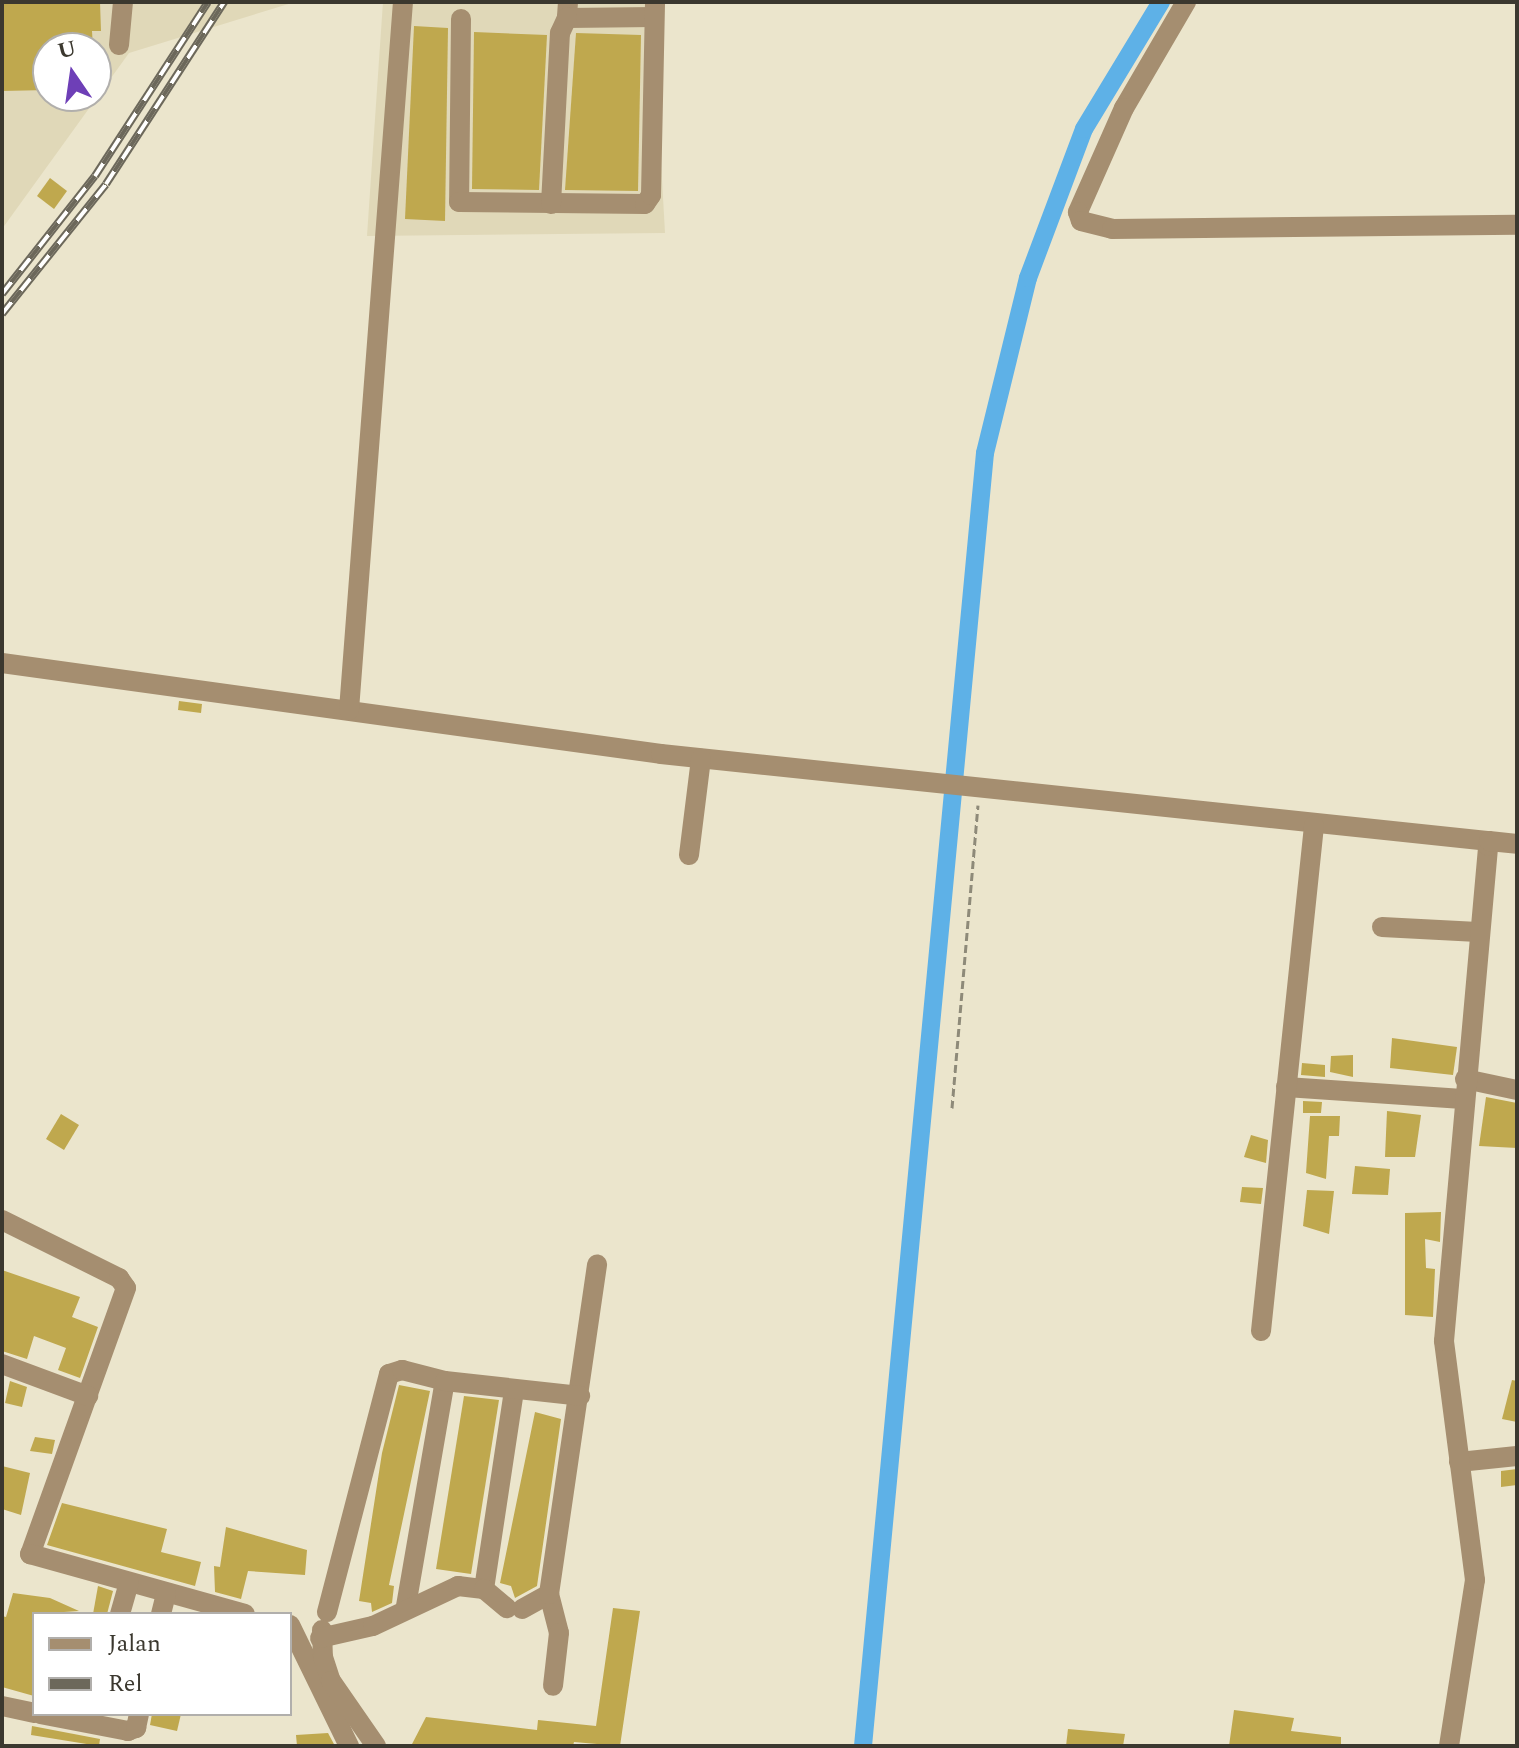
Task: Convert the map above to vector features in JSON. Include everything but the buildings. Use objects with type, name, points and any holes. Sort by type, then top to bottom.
[{"type":"street","points":[[119,45],[123,2]]},
{"type":"street","points":[[349,710],[403,2]]},
{"type":"street","points":[[1186,2],[1124,108],[1078,212],[1081,221],[1112,229],[1517,225]]},
{"type":"street","points":[[461,19],[459,202],[551,204],[649,202],[654,10],[567,10],[560,33],[551,204]]},
{"type":"street","points":[[2,663],[701,759],[1314,826],[1517,844]]},
{"type":"street","points":[[689,855],[701,759]]},
{"type":"street","points":[[1261,1331],[1314,826]]},
{"type":"street","points":[[1449,1746],[1475,1580],[1444,1341],[1478,932],[1489,841]]},
{"type":"street","points":[[1382,927],[1478,932]]},
{"type":"street","points":[[1286,1087],[1517,1090]]},
{"type":"street","points":[[2,1220],[119,1278],[126,1288],[29,1552],[129,1582],[163,1604],[229,1612]]},
{"type":"street","points":[[553,1686],[559,1633],[549,1594],[597,1264]]},
{"type":"street","points":[[2,1364],[88,1396]]},
{"type":"street","points":[[376,1746],[355,1710],[331,1681],[323,1627],[385,1378],[402,1370],[445,1381],[580,1396]]},
{"type":"street","points":[[406,1606],[445,1381]]},
{"type":"street","points":[[484,1589],[514,1390]]},
{"type":"street","points":[[1459,1462],[1517,1456]]},
{"type":"street","points":[[121,1612],[129,1582]]},
{"type":"street","points":[[323,1627],[373,1626],[406,1606],[458,1586],[484,1589],[515,1609],[549,1594]]},
{"type":"street","points":[[292,1629],[349,1746]]},
{"type":"street","points":[[2,1706],[32,1712]]},
{"type":"street","points":[[66,1716],[94,1719],[120,1738],[136,1728],[139,1716]]},
{"type":"path","points":[[952,1108],[976,788]]},
{"type":"shaded area","points":[[2,2],[295,2],[129,53],[112,77],[112,32],[32,32],[32,112],[86,112],[2,229]]},
{"type":"shaded area","points":[[383,2],[652,2],[665,233],[367,236]]},
{"type":"waterway","points":[[863,1746],[985,453],[1028,278],[1084,129],[1161,2]]},
{"type":"railway","points":[[2,294],[95,176],[208,2]]},
{"type":"railway","points":[[2,314],[106,184],[224,2]]}]
